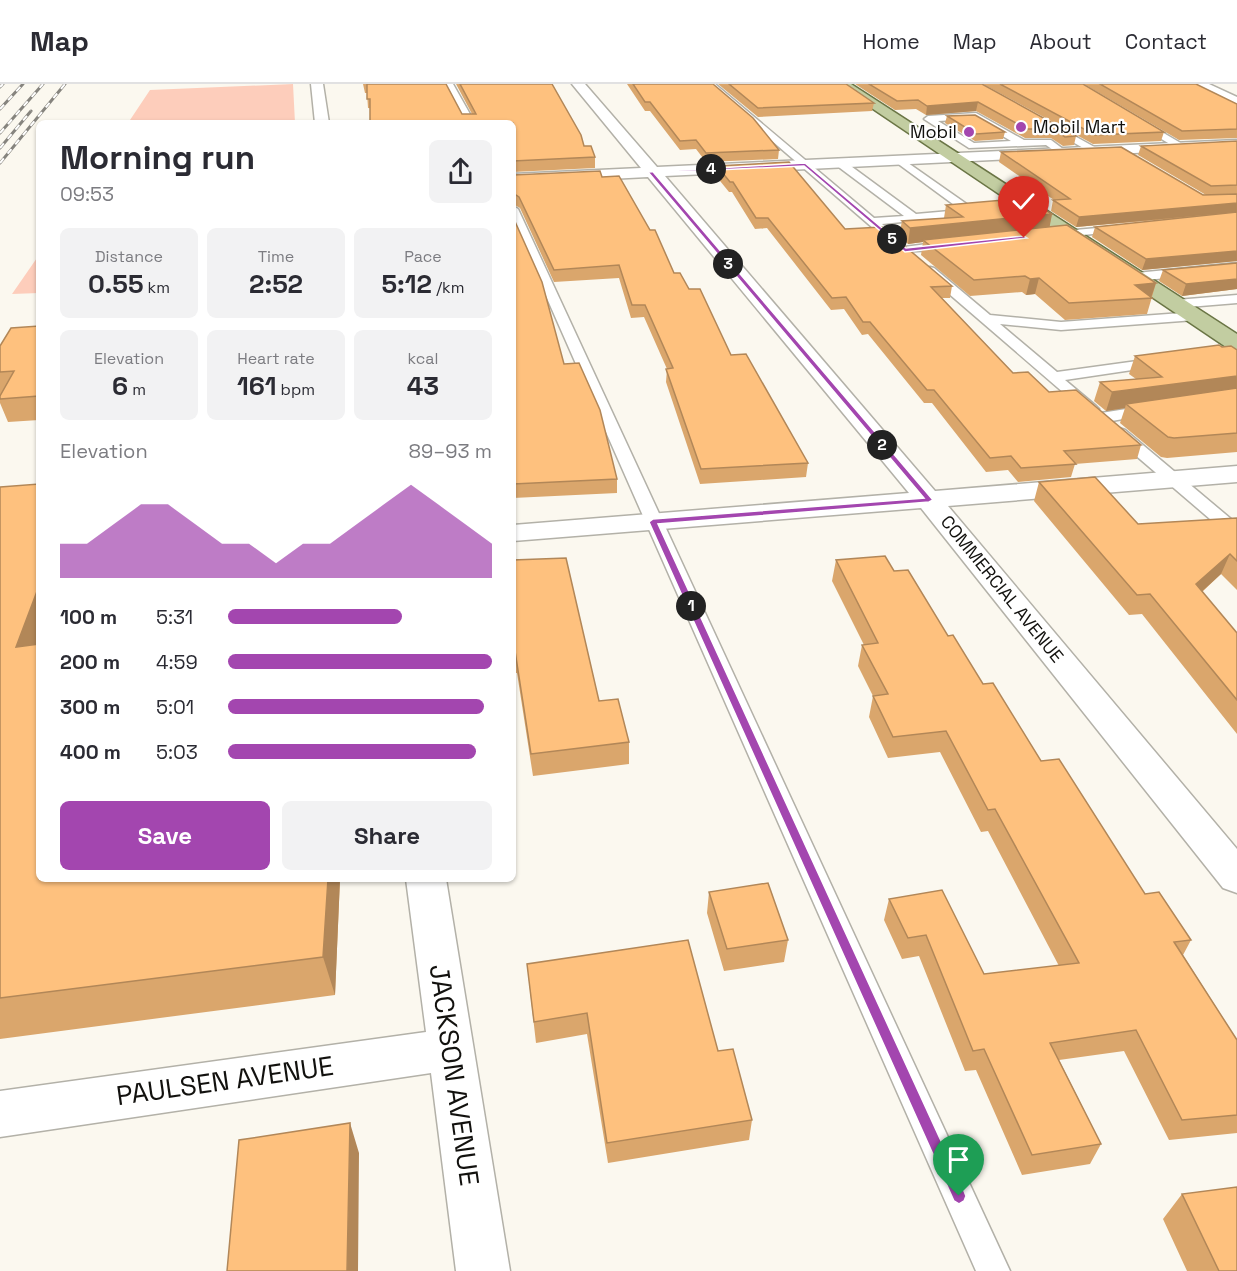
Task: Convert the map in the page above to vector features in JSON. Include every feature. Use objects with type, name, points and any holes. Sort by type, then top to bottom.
[{"type":"main road","points":[[842,84],[1195,316],[1233,350]]},
{"type":"street","points":[[317,84],[322,120]]},
{"type":"street","name":"COMMERCIAL AVENUE","points":[[578,84],[929,500],[1237,877]]},
{"type":"street","points":[[1199,84],[1237,102]]},
{"type":"street","points":[[516,178],[1237,144]]},
{"type":"street","points":[[516,533],[1237,474]]},
{"type":"street","name":"JACKSON AVENUE","points":[[426,882],[483,1271]]},
{"type":"street","name":"PAULSEN AVENUE","points":[[0,1114],[451,1049]]},
{"type":"lane","points":[[449,84],[468,120]]},
{"type":"lane","points":[[710,84],[1237,533]]},
{"type":"lane","points":[[1023,144],[1009,136],[995,133],[976,116],[928,119],[952,132],[972,147],[1023,144],[1048,142],[1062,152]]},
{"type":"lane","points":[[1133,118],[1181,147]]},
{"type":"lane","points":[[1044,123],[1095,151]]},
{"type":"lane","points":[[971,124],[985,126]]},
{"type":"lane","points":[[909,128],[952,132]]},
{"type":"lane","points":[[1117,149],[1137,161]]},
{"type":"lane","points":[[872,222],[976,212],[898,160]]},
{"type":"lane","points":[[840,163],[914,218]]},
{"type":"lane","points":[[1010,209],[1029,207]]},
{"type":"lane","points":[[516,216],[993,1271]]},
{"type":"lane","points":[[1036,237],[1136,227]]},
{"type":"lane","points":[[905,250],[965,244]]},
{"type":"lane","points":[[1136,278],[1237,267]]},
{"type":"lane","points":[[1176,304],[1237,299]]},
{"type":"lane","points":[[986,319],[1061,326],[1195,316]]},
{"type":"lane","points":[[1053,376],[1170,361]]},
{"type":"lane","points":[[1101,418],[1170,408]]},
{"type":"shaded area","points":[[293,84],[295,120],[130,120],[150,90]]},
{"type":"shaded area","points":[[36,259],[36,293],[12,294]]},
{"type":"building","points":[[367,84],[446,84],[462,114],[476,114],[460,84],[552,84],[581,135],[584,146],[591,146],[595,157],[516,161],[516,120],[370,120],[370,99],[367,99]]},
{"type":"building","points":[[633,84],[713,84],[753,118],[779,150],[706,153],[696,140],[680,141],[650,102],[645,102]]},
{"type":"building","points":[[729,84],[846,84],[874,103],[758,108]]},
{"type":"building","points":[[869,84],[982,84],[1076,136],[1065,137],[1053,129],[1027,129],[978,102],[927,106],[918,100],[897,101]]},
{"type":"building","points":[[1000,84],[1083,84],[1164,132],[1095,135]]},
{"type":"building","points":[[1100,84],[1196,84],[1237,104],[1237,129],[1182,131]]},
{"type":"building","points":[[975,115],[1005,132],[976,134],[947,116]]},
{"type":"building","points":[[1237,141],[1237,185],[1211,186],[1141,146]]},
{"type":"building","points":[[1121,147],[1203,195],[1237,194],[1237,203],[1079,217],[1053,200],[1070,199],[1001,152]]},
{"type":"building","points":[[789,162],[845,229],[882,227],[952,286],[931,287],[1013,373],[1028,372],[1049,392],[1076,390],[1141,445],[1064,451],[1076,464],[1021,468],[1011,456],[990,458],[934,390],[927,390],[870,322],[863,322],[846,297],[832,298],[768,218],[756,218],[733,182],[730,182],[717,166]]},
{"type":"building","points":[[600,171],[602,177],[619,176],[650,230],[655,230],[674,273],[680,273],[689,289],[700,289],[731,355],[746,354],[808,463],[701,469],[666,369],[673,368],[645,305],[632,305],[619,265],[554,270],[516,195],[516,175]]},
{"type":"building","points":[[1027,198],[1052,214],[910,228],[902,221],[963,217],[946,205]]},
{"type":"building","points":[[1237,212],[1237,251],[1146,259],[1095,227]]},
{"type":"building","points":[[516,224],[542,282],[564,364],[579,363],[600,410],[617,479],[516,484]]},
{"type":"building","points":[[1067,225],[1156,283],[1135,285],[1152,298],[1069,303],[1039,278],[1030,279],[1025,276],[974,280],[923,240]]},
{"type":"building","points":[[1237,263],[1237,279],[1186,284],[1163,270]]},
{"type":"building","points":[[36,326],[36,396],[0,399],[14,371],[0,372],[0,346],[11,328]]},
{"type":"building","points":[[1219,345],[1231,346],[1237,350],[1237,376],[1112,392],[1100,382],[1162,377],[1135,356]]},
{"type":"building","points":[[1237,388],[1237,433],[1168,437],[1126,404]]},
{"type":"building","points":[[1095,477],[1138,524],[1237,518],[1237,561],[1230,554],[1196,584],[1237,633],[1237,700],[1150,594],[1137,595],[1039,482]]},
{"type":"building","points":[[36,484],[36,594],[16,647],[36,644],[36,882],[328,882],[323,957],[0,998],[0,487]]},
{"type":"building","points":[[885,556],[894,571],[908,570],[948,636],[953,635],[983,684],[993,683],[1041,761],[1059,759],[1145,894],[1159,892],[1191,940],[1174,942],[1237,1040],[1237,1115],[1182,1120],[1136,1030],[1050,1043],[1101,1144],[1032,1155],[984,1049],[973,1051],[926,935],[908,938],[889,899],[942,890],[984,974],[1079,963],[995,809],[988,810],[946,731],[893,737],[873,696],[888,694],[862,645],[878,643],[836,560]]},
{"type":"building","points":[[566,558],[599,701],[618,699],[629,742],[531,754],[516,657],[516,560]]},
{"type":"building","points":[[768,883],[788,940],[727,949],[709,892]]},
{"type":"building","points":[[688,940],[718,1051],[733,1049],[752,1120],[607,1143],[587,1013],[534,1022],[527,964]]},
{"type":"building","points":[[350,1123],[347,1271],[227,1271],[239,1140]]},
{"type":"building","points":[[1237,1187],[1237,1271],[1219,1271],[1182,1194]]},
{"type":"railway","points":[[0,87],[3,84]]},
{"type":"railway","points":[[0,109],[23,84]]},
{"type":"railway","points":[[0,133],[43,84]]},
{"type":"railway","points":[[0,163],[65,84]]},
{"type":"railway","points":[[0,148],[31,111]]},
{"type":"place","name":"Mobil Mart","points":[[1021,127]]},
{"type":"place","name":"Mobil","points":[[969,132]]},
{"type":"route","points":[[959,1196],[653,522],[929,500],[650,172],[805,164],[905,250],[1024,238]]}]
